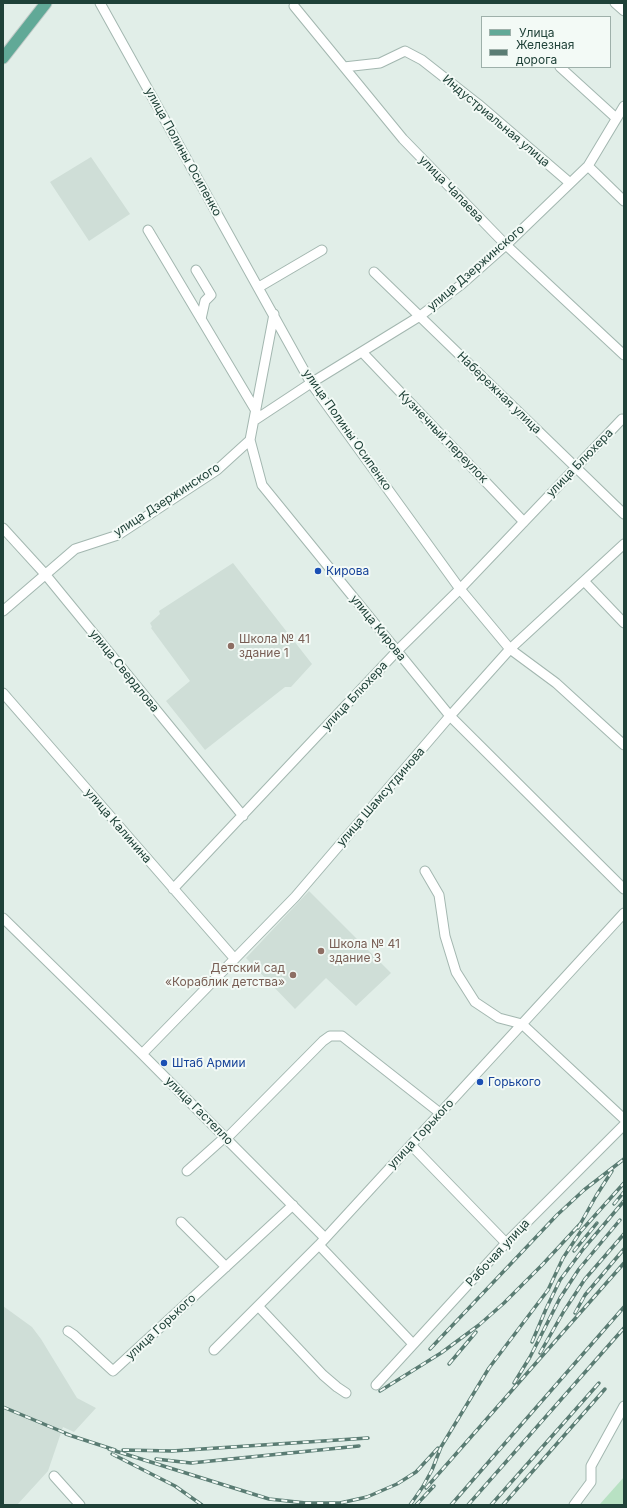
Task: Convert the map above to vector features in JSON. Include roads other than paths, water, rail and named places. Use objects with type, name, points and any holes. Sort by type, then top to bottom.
[{"type":"main road","points":[[3,58],[46,3]]},
{"type":"street","name":"улица Полины Осипенко","points":[[100,3],[311,383],[460,589],[510,649],[556,683],[624,745]]},
{"type":"street","points":[[615,3],[624,11]]},
{"type":"street","name":"улица Чапаева","points":[[294,6],[402,139],[506,245],[624,355]]},
{"type":"street","name":"Индустриальная улица","points":[[344,67],[380,63],[405,51],[422,60],[478,104],[570,183]]},
{"type":"street","points":[[561,68],[621,112]]},
{"type":"street","name":"улица Дзержинского","points":[[255,415],[311,383],[420,316],[462,284],[506,245],[588,166],[621,112]]},
{"type":"street","points":[[588,166],[624,201]]},
{"type":"street","points":[[148,230],[202,319],[255,415]]},
{"type":"street","points":[[259,287],[322,250]]},
{"type":"street","points":[[196,270],[211,295],[205,300],[202,319]]},
{"type":"street","name":"Набережная улица","points":[[374,272],[624,514]]},
{"type":"street","name":"улица Кирова","points":[[274,314],[250,440],[262,485],[450,716],[624,889]]},
{"type":"street","name":"Кузнечный переулок","points":[[362,352],[524,522]]},
{"type":"street","name":"улица Блюхера","points":[[174,889],[397,651],[460,589],[622,419]]},
{"type":"street","name":"улица Дзержинского","points":[[3,611],[75,549],[118,535],[217,470],[250,440]]},
{"type":"street","name":"улица Свердлова","points":[[3,528],[45,574],[243,816]]},
{"type":"street","name":"улица Шамсутдинова","points":[[142,1054],[295,897],[450,716],[510,649],[624,544]]},
{"type":"street","points":[[584,581],[624,623]]},
{"type":"street","name":"улица Калинина","points":[[3,693],[234,958]]},
{"type":"street","points":[[426,871],[439,894],[445,936],[456,972],[476,1002],[498,1018],[522,1024],[624,1120]]},
{"type":"street","name":"улица Горького","points":[[214,1350],[325,1238],[624,913]]},
{"type":"street","name":"улица Гастелло","points":[[3,918],[142,1054],[325,1238]]},
{"type":"street","points":[[187,1171],[225,1138],[323,1041],[330,1036],[342,1036],[440,1113]]},
{"type":"street","name":"Рабочая улица","points":[[376,1385],[506,1243],[624,1125]]},
{"type":"street","points":[[411,1145],[506,1243]]},
{"type":"street","name":"улица Горького","points":[[68,1331],[113,1371],[293,1205]]},
{"type":"street","points":[[181,1222],[226,1267]]},
{"type":"street","points":[[318,1245],[413,1344]]},
{"type":"street","points":[[258,1306],[323,1375],[346,1393]]},
{"type":"street","points":[[574,1505],[591,1482],[591,1466],[624,1406]]},
{"type":"street","points":[[54,1476],[80,1505]]},
{"type":"railway","points":[[430,1349],[557,1215],[584,1190],[624,1159]]},
{"type":"railway","points":[[578,1228],[612,1171]]},
{"type":"railway","points":[[410,1505],[432,1470],[441,1447],[489,1368],[548,1290],[563,1258],[581,1231],[624,1183]]},
{"type":"railway","points":[[614,1204],[624,1192]]},
{"type":"railway","points":[[532,1342],[560,1280],[584,1248],[624,1201]]},
{"type":"railway","points":[[514,1383],[530,1357],[560,1298],[579,1269],[620,1220]]},
{"type":"railway","points":[[380,1391],[441,1353],[479,1325],[504,1303],[581,1223]]},
{"type":"railway","points":[[574,1251],[597,1223]]},
{"type":"railway","points":[[540,1353],[564,1311],[585,1279],[624,1234]]},
{"type":"railway","points":[[575,1313],[585,1295],[624,1249]]},
{"type":"railway","points":[[426,1488],[624,1263]]},
{"type":"railway","points":[[451,1505],[624,1307]]},
{"type":"railway","points":[[468,1505],[624,1328]]},
{"type":"railway","points":[[449,1364],[476,1332]]},
{"type":"railway","points":[[491,1505],[599,1383]]},
{"type":"railway","points":[[503,1505],[605,1389]]},
{"type":"railway","points":[[3,1407],[70,1435]]},
{"type":"railway","points":[[66,1434],[115,1450]]},
{"type":"railway","points":[[123,1450],[172,1451],[368,1438]]},
{"type":"railway","points":[[156,1459],[191,1463],[359,1446]]},
{"type":"railway","points":[[109,1449],[269,1499],[306,1503],[340,1503],[367,1497],[397,1484],[416,1472],[438,1448]]},
{"type":"railway","points":[[112,1454],[175,1486],[202,1505]]},
{"type":"railway","points":[[416,1505],[434,1486]]},
{"type":"place","name":"Кирова","points":[[318,571]]},
{"type":"place","name":"Школа № 41 здание 1","points":[[231,646]]},
{"type":"place","name":"Школа № 41 здание 3","points":[[321,951]]},
{"type":"place","name":"Детский сад «Кораблик детства»","points":[[293,975]]},
{"type":"place","name":"Штаб Армии","points":[[164,1063]]},
{"type":"place","name":"Горького","points":[[480,1082]]}]
